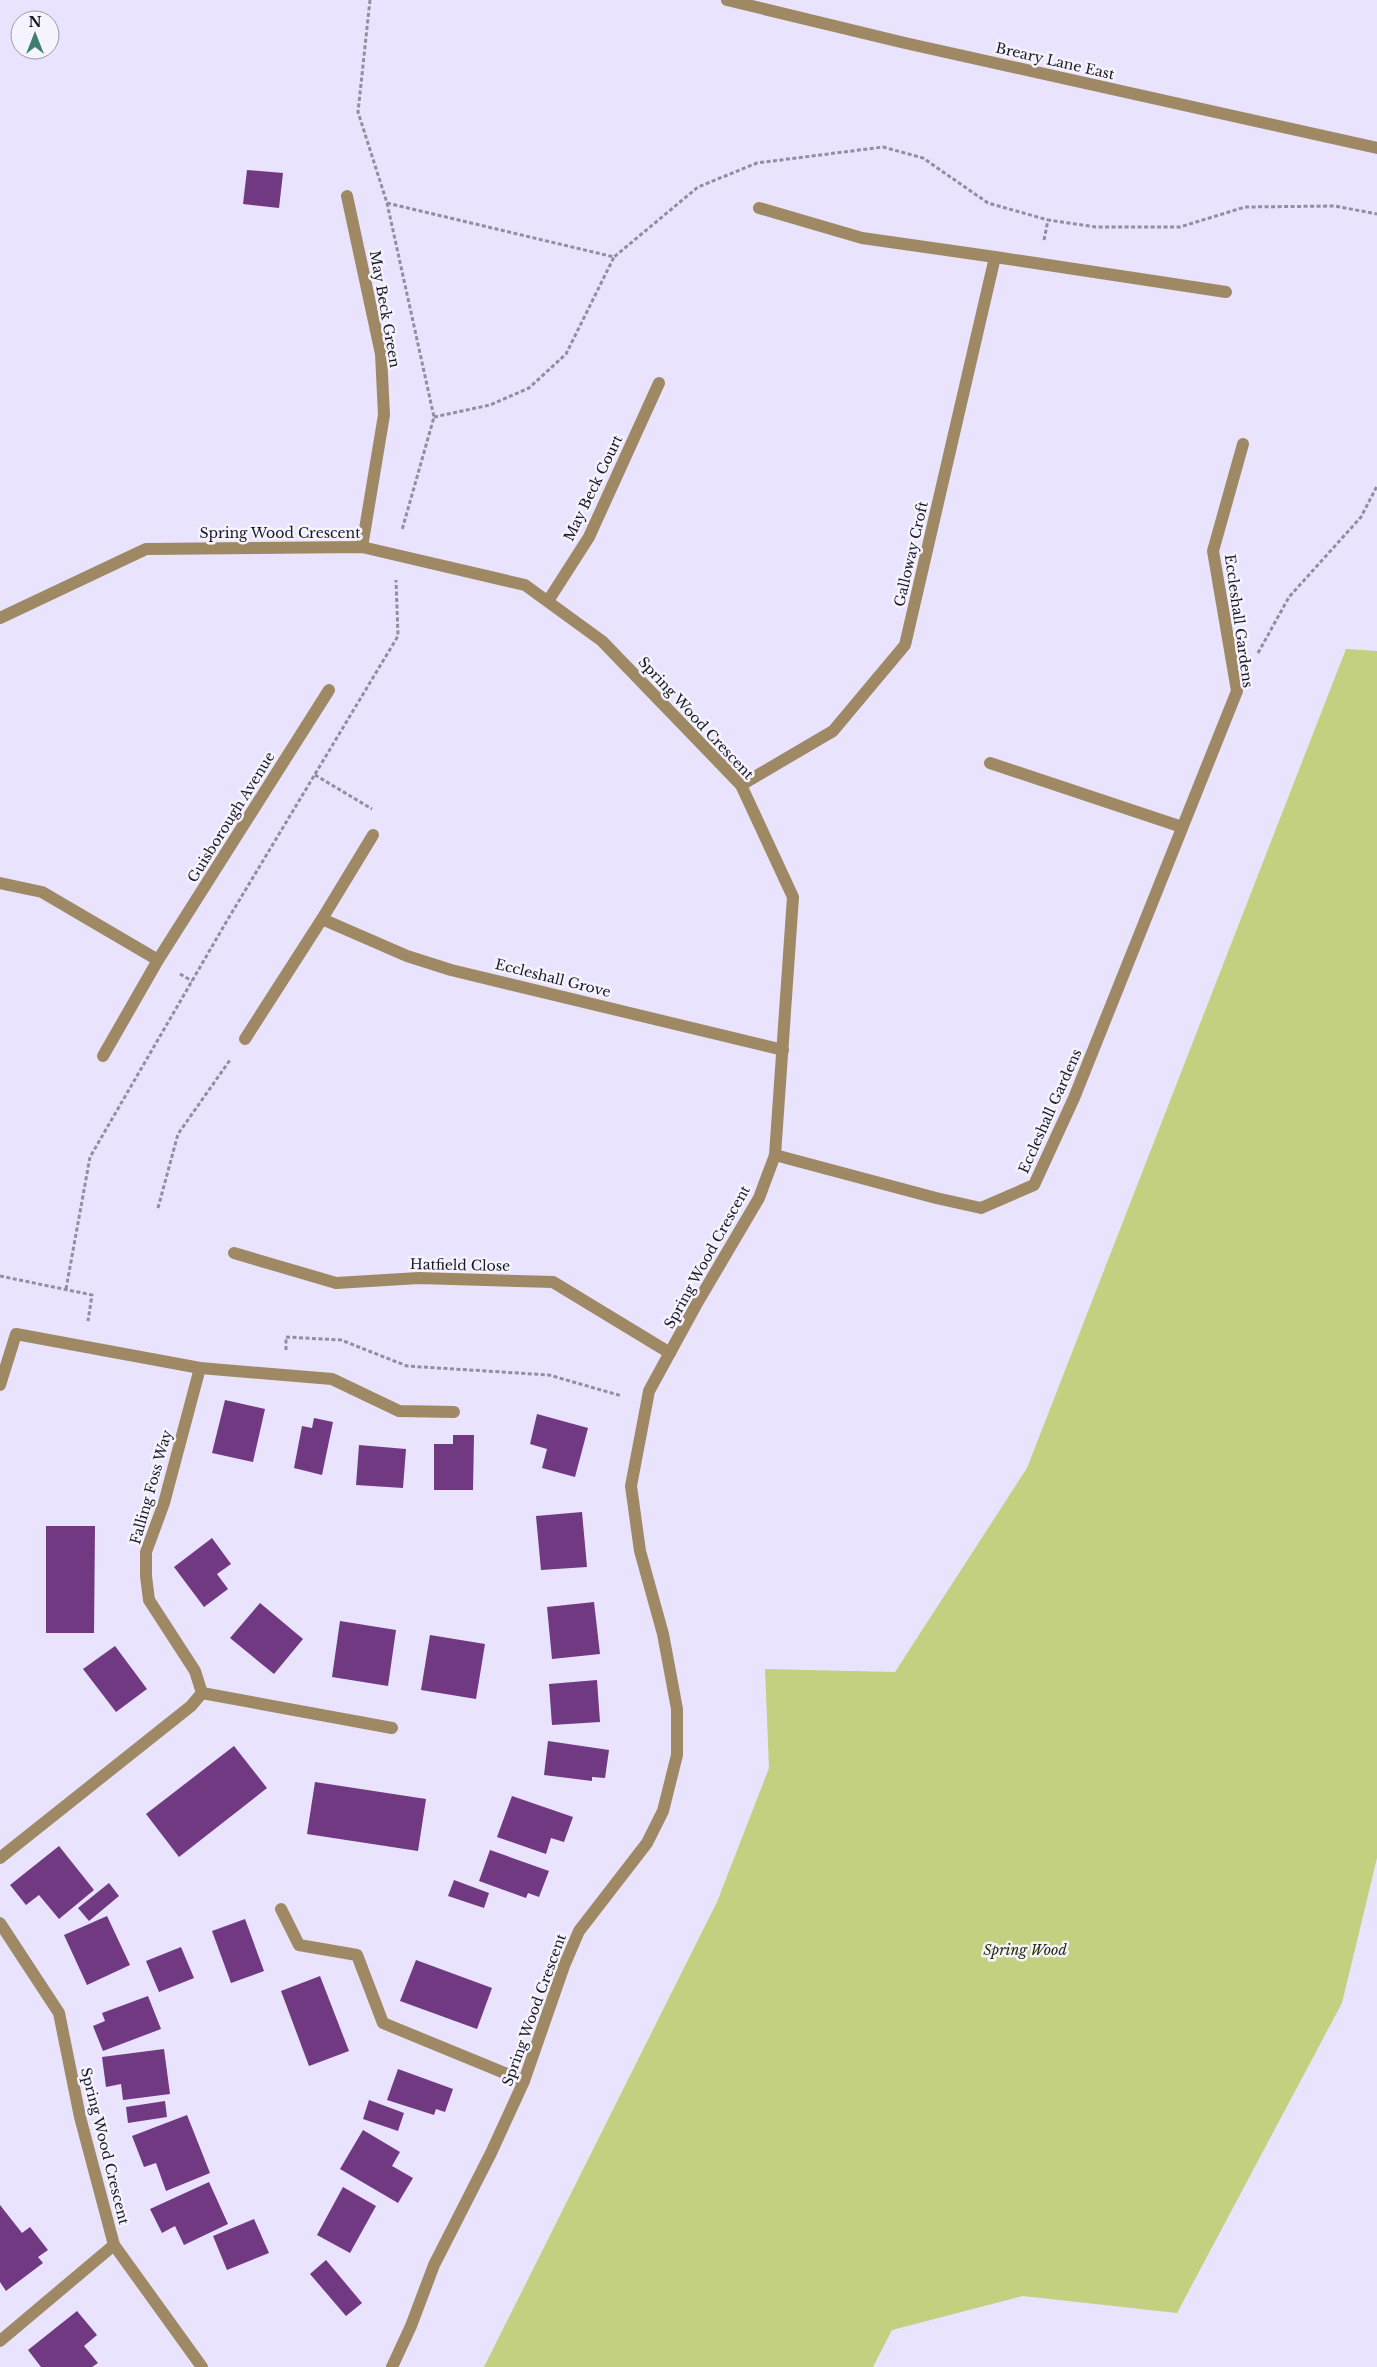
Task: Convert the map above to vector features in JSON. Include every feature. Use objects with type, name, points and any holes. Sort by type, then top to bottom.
[{"type":"street","name":"Breary Lane East","points":[[727,0],[924,47],[1377,148]]},
{"type":"street","name":"May Beck Green","points":[[348,196],[381,354],[384,415],[362,547]]},
{"type":"street","points":[[759,208],[862,238],[1226,292]]},
{"type":"street","name":"Galloway Croft","points":[[741,785],[833,731],[905,646],[995,257]]},
{"type":"street","name":"May Beck Court","points":[[548,601],[589,537],[659,383]]},
{"type":"street","name":"Eccleshall Gardens","points":[[775,1155],[936,1198],[981,1208],[1034,1185],[1074,1098],[1237,691],[1213,551],[1243,444]]},
{"type":"street","name":"Spring Wood Crescent","points":[[0,618],[146,549],[362,547],[525,584],[602,640],[741,785],[792,897],[775,1155],[759,1198],[649,1391],[631,1486],[640,1551],[663,1634],[677,1708],[677,1755],[663,1810],[647,1843],[579,1931],[564,1966],[524,2081],[482,2171],[434,2265],[411,2326],[392,2367]]},
{"type":"street","name":"Guisborough Avenue","points":[[103,1056],[158,960],[329,690]]},
{"type":"street","points":[[990,763],[1182,827]]},
{"type":"street","points":[[245,1039],[373,835]]},
{"type":"street","points":[[0,883],[42,892],[158,960]]},
{"type":"street","name":"Eccleshall Grove","points":[[322,919],[407,956],[452,970],[783,1050]]},
{"type":"street","name":"Hatfield Close","points":[[234,1253],[336,1283],[419,1278],[552,1282],[670,1353]]},
{"type":"street","points":[[0,1385],[16,1334],[200,1368],[332,1379],[399,1411],[454,1412]]},
{"type":"street","name":"Falling Foss Way","points":[[200,1368],[164,1503],[146,1552],[146,1576],[149,1600],[195,1671],[202,1693]]},
{"type":"street","points":[[0,1858],[191,1706],[202,1693],[392,1728]]},
{"type":"street","points":[[281,1909],[299,1945],[357,1956],[384,2023],[524,2081]]},
{"type":"street","name":"Spring Wood Crescent","points":[[0,1923],[59,2013],[80,2117],[114,2245],[202,2367]]},
{"type":"street","points":[[0,2341],[114,2245]]},
{"type":"path","points":[[66,1289],[90,1157],[398,636],[395,553],[434,417],[387,203],[358,112],[370,0]]},
{"type":"path","points":[[434,417],[490,405],[529,388],[566,354],[614,257],[698,187],[757,163],[882,147],[923,158],[988,203],[1048,220],[1096,228],[1180,228],[1245,207],[1335,206],[1377,214]]},
{"type":"path","points":[[387,203],[614,257]]},
{"type":"path","points":[[1038,265],[1048,220]]},
{"type":"path","points":[[1237,691],[1289,597],[1361,517],[1377,486]]},
{"type":"path","points":[[315,775],[384,816],[373,835]]},
{"type":"path","points":[[158,1208],[178,1134],[245,1039]]},
{"type":"path","points":[[0,1276],[92,1295],[84,1346]]},
{"type":"path","points":[[285,1375],[286,1337],[341,1340],[407,1366],[549,1375],[647,1402]]},
{"type":"green space","name":"Spring Wood","points":[[1346,649],[1377,651],[1377,1858],[1342,2003],[1177,2313],[1023,2296],[892,2330],[873,2367],[484,2367],[717,1902],[769,1768],[765,1669],[895,1672],[1027,1468]]},
{"type":"building","points":[[247,170],[283,173],[279,208],[243,204]]},
{"type":"building","points":[[225,1400],[265,1409],[253,1462],[212,1453]]},
{"type":"building","points":[[537,1414],[588,1428],[575,1477],[542,1468],[547,1449],[530,1444]]},
{"type":"building","points":[[314,1418],[333,1422],[322,1475],[294,1468],[302,1426],[312,1428]]},
{"type":"building","points":[[453,1435],[474,1435],[473,1490],[434,1490],[434,1444],[453,1444]]},
{"type":"building","points":[[359,1445],[406,1449],[403,1488],[356,1485]]},
{"type":"building","points":[[582,1512],[587,1567],[541,1570],[536,1516]]},
{"type":"building","points":[[46,1526],[95,1526],[94,1633],[46,1633]]},
{"type":"building","points":[[212,1538],[231,1564],[217,1574],[228,1589],[204,1607],[174,1567]]},
{"type":"building","points":[[594,1602],[600,1654],[552,1659],[547,1607]]},
{"type":"building","points":[[260,1603],[303,1639],[274,1674],[230,1638]]},
{"type":"building","points":[[340,1621],[396,1630],[388,1686],[332,1677]]},
{"type":"building","points":[[430,1635],[485,1644],[476,1699],[421,1690]]},
{"type":"building","points":[[115,1646],[147,1689],[116,1712],[83,1669]]},
{"type":"building","points":[[597,1680],[600,1722],[552,1725],[549,1684]]},
{"type":"building","points":[[548,1741],[609,1750],[605,1778],[592,1777],[592,1781],[544,1775]]},
{"type":"building","points":[[234,1746],[267,1788],[179,1857],[146,1814]]},
{"type":"building","points":[[315,1782],[426,1799],[418,1851],[307,1834]]},
{"type":"building","points":[[512,1796],[573,1817],[564,1842],[551,1838],[546,1854],[497,1837]]},
{"type":"building","points":[[59,1846],[94,1890],[59,1919],[39,1895],[26,1905],[10,1885]]},
{"type":"building","points":[[490,1850],[549,1871],[539,1897],[528,1893],[526,1898],[479,1881]]},
{"type":"building","points":[[454,1880],[489,1893],[484,1908],[448,1896]]},
{"type":"building","points":[[109,1883],[119,1896],[89,1921],[78,1908]]},
{"type":"building","points":[[107,1916],[130,1965],[87,1985],[64,1935]]},
{"type":"building","points":[[245,1919],[264,1971],[231,1983],[212,1931]]},
{"type":"building","points":[[181,1947],[194,1978],[159,1992],[146,1961]]},
{"type":"building","points":[[416,1960],[492,1988],[477,2029],[400,2001]]},
{"type":"building","points":[[320,1976],[349,2051],[309,2066],[281,1991]]},
{"type":"building","points":[[148,1996],[161,2029],[103,2051],[93,2026],[105,2021],[102,2013]]},
{"type":"building","points":[[164,2049],[170,2094],[123,2100],[121,2084],[106,2087],[102,2057]]},
{"type":"building","points":[[398,2069],[453,2089],[445,2112],[436,2109],[434,2115],[387,2100]]},
{"type":"building","points":[[369,2100],[404,2113],[398,2131],[363,2119]]},
{"type":"building","points":[[165,2101],[167,2117],[128,2123],[126,2107]]},
{"type":"building","points":[[187,2115],[210,2173],[166,2191],[156,2163],[144,2167],[132,2136]]},
{"type":"building","points":[[363,2130],[400,2152],[392,2166],[413,2178],[398,2203],[340,2169]]},
{"type":"building","points":[[209,2182],[228,2224],[184,2245],[175,2226],[162,2233],[150,2209]]},
{"type":"building","points":[[343,2187],[376,2206],[350,2253],[317,2235]]},
{"type":"building","points":[[0,2205],[22,2233],[30,2227],[48,2250],[38,2257],[43,2263],[6,2291],[0,2282]]},
{"type":"building","points":[[254,2219],[269,2253],[227,2270],[213,2236]]},
{"type":"building","points":[[326,2260],[362,2303],[346,2316],[310,2274]]},
{"type":"building","points":[[77,2311],[97,2335],[84,2346],[98,2363],[92,2367],[41,2367],[28,2350]]}]
